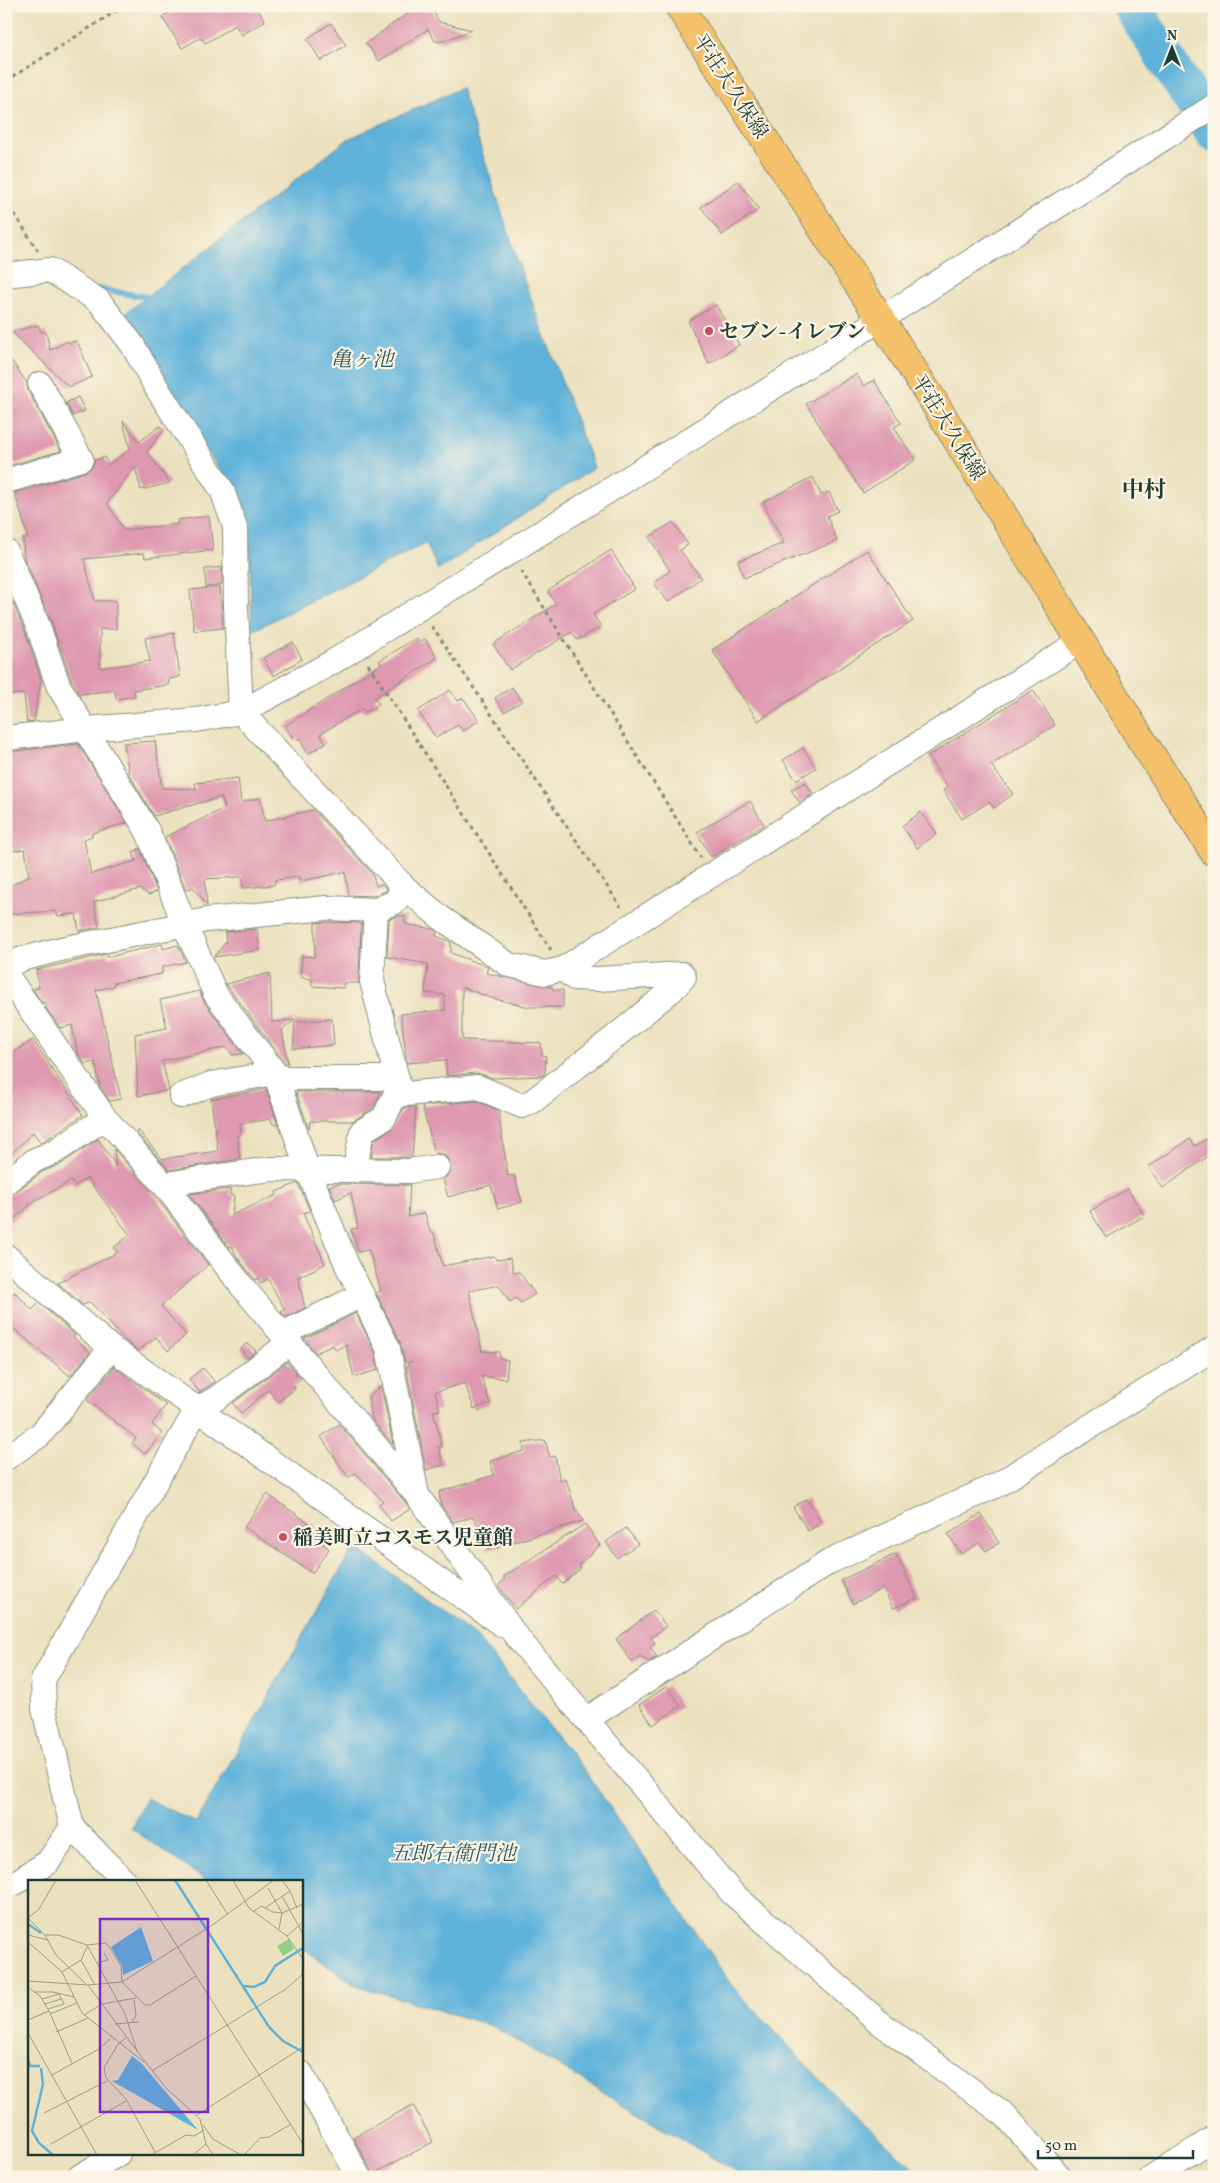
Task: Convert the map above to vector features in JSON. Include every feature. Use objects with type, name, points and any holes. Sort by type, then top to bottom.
[{"type":"main road","name":"平荘大久保線","points":[[679,6],[935,404],[1080,641],[1214,852]]},
{"type":"street","points":[[6,738],[196,720],[241,712],[357,647],[510,552],[881,320],[1214,106]]},
{"type":"street","points":[[6,275],[50,270],[99,301],[132,344],[158,390],[222,490],[235,526],[236,607],[241,712],[404,887],[440,917],[509,965],[545,973],[563,969],[634,926],[1080,641]]},
{"type":"street","points":[[6,481],[81,458],[40,384]]},
{"type":"street","points":[[6,551],[38,626],[58,685],[87,729],[148,832],[185,926],[216,995],[276,1076],[307,1168],[348,1265],[388,1348],[417,1495]]},
{"type":"street","points":[[6,966],[22,959],[61,948],[185,926],[207,920],[326,908],[376,910],[395,902],[404,887]]},
{"type":"street","points":[[355,1169],[362,1131],[384,1118],[396,1086],[372,981],[376,910]]},
{"type":"street","points":[[181,1096],[211,1084],[276,1076],[396,1086],[478,1086],[522,1106],[533,1101],[616,1036],[672,990],[684,977],[682,974],[598,979],[574,978],[563,969]]},
{"type":"street","points":[[6,974],[105,1118],[166,1187],[241,1285],[417,1495],[516,1636],[732,1893],[880,2022],[1005,2115],[1060,2177]]},
{"type":"street","points":[[6,1182],[35,1160],[54,1152],[105,1118]]},
{"type":"street","points":[[166,1187],[182,1181],[250,1172],[307,1168],[409,1171],[437,1167]]},
{"type":"street","points":[[6,1256],[111,1348],[516,1636]]},
{"type":"street","points":[[123,1880],[72,1827],[44,1709],[43,1680],[197,1409],[217,1398],[286,1339],[362,1295]]},
{"type":"street","points":[[6,1458],[40,1435],[111,1348]]},
{"type":"street","points":[[587,1719],[829,1562],[999,1484],[1214,1348]]},
{"type":"street","points":[[6,1884],[15,1883],[48,1862],[72,1827]]},
{"type":"street","points":[[302,2075],[359,2177]]},
{"type":"street","points":[[1152,2177],[1214,2138]]},
{"type":"street","points":[[78,2177],[115,2156]]},
{"type":"path","points":[[6,80],[124,6]]},
{"type":"path","points":[[6,200],[50,270]]},
{"type":"path","points":[[510,552],[712,875]]},
{"type":"path","points":[[420,608],[634,926]]},
{"type":"path","points":[[357,647],[563,969]]},
{"type":"water","name":"亀ヶ池","points":[[461,88],[525,283],[594,468],[438,570],[426,543],[252,631],[249,530],[227,482],[122,316],[348,139]]},
{"type":"water","name":"五郎右衛門池","points":[[354,1546],[475,1635],[583,1768],[732,1986],[843,2104],[923,2177],[745,2177],[492,2026],[355,1985],[302,1948],[302,1880],[205,1880],[131,1828],[146,1798],[196,1823]]},
{"type":"building","points":[[179,6],[256,6],[265,21],[242,35],[235,25],[206,43],[200,38],[182,48],[162,17]]},
{"type":"building","points":[[418,6],[430,6],[439,22],[472,30],[443,41],[435,41],[428,29],[379,61],[366,43]]},
{"type":"building","points":[[331,23],[346,45],[321,61],[307,39]]},
{"type":"building","points":[[738,181],[759,209],[722,235],[701,207]]},
{"type":"building","points":[[716,305],[739,345],[709,364],[688,321]]},
{"type":"building","points":[[38,325],[41,332],[46,332],[50,350],[68,341],[69,343],[77,341],[92,377],[69,387],[12,332]]},
{"type":"building","points":[[6,353],[27,383],[28,391],[61,451],[7,466]]},
{"type":"building","points":[[856,374],[864,386],[874,380],[901,423],[894,427],[915,460],[863,493],[806,404]]},
{"type":"building","points":[[78,397],[85,411],[73,416],[66,403]]},
{"type":"building","points":[[123,421],[139,442],[160,426],[164,430],[147,452],[170,483],[141,490],[135,467],[107,503],[124,530],[178,524],[177,520],[209,516],[213,550],[145,558],[144,553],[84,559],[95,601],[116,601],[116,629],[100,629],[100,668],[150,661],[145,638],[174,633],[180,677],[169,679],[168,685],[134,690],[135,696],[116,699],[115,690],[80,694],[71,679],[51,621],[24,558],[23,538],[28,538],[15,493],[85,472],[92,467],[95,460],[104,457],[109,465],[130,449]]},
{"type":"building","points":[[813,477],[821,495],[829,492],[838,511],[827,516],[837,541],[744,578],[738,561],[784,543],[763,502]]},
{"type":"building","points":[[673,522],[688,545],[680,550],[701,578],[668,602],[654,583],[670,571],[649,537]]},
{"type":"building","points":[[611,550],[635,589],[593,614],[601,627],[577,640],[572,632],[510,670],[493,644],[556,604],[548,591]]},
{"type":"building","points":[[867,550],[913,621],[758,721],[712,650]]},
{"type":"building","points":[[222,567],[222,585],[206,587],[205,569]]},
{"type":"building","points":[[6,587],[25,631],[41,679],[34,721],[27,722],[24,694],[6,695]]},
{"type":"building","points":[[220,587],[223,628],[194,631],[190,590]]},
{"type":"building","points":[[416,638],[419,642],[425,639],[437,658],[374,698],[379,704],[366,712],[362,709],[320,734],[326,743],[308,754],[299,738],[295,741],[285,726],[381,664],[379,661]]},
{"type":"building","points":[[293,642],[302,659],[274,676],[263,658]]},
{"type":"building","points":[[512,687],[522,701],[504,712],[495,698]]},
{"type":"building","points":[[450,690],[458,701],[463,698],[479,720],[463,731],[458,725],[436,738],[418,711]]},
{"type":"building","points":[[1033,690],[1055,725],[991,765],[1013,794],[994,808],[989,802],[962,819],[943,790],[947,787],[928,756]]},
{"type":"building","points":[[155,741],[162,788],[196,789],[195,783],[238,778],[241,802],[260,798],[265,821],[313,810],[372,873],[376,886],[382,884],[387,889],[386,891],[373,896],[349,895],[345,872],[301,881],[299,877],[275,880],[274,885],[243,888],[242,877],[205,879],[207,906],[193,887],[186,890],[165,837],[225,808],[221,797],[154,816],[129,774],[124,743]]},
{"type":"building","points":[[78,744],[127,823],[92,833],[92,836],[84,839],[91,874],[136,861],[133,852],[140,849],[157,891],[149,895],[140,889],[94,902],[99,927],[79,931],[76,914],[58,916],[56,911],[6,914],[6,888],[29,876],[25,849],[6,852],[6,752]]},
{"type":"building","points":[[803,748],[816,768],[796,780],[783,760]]},
{"type":"building","points":[[805,782],[813,794],[800,803],[791,790]]},
{"type":"building","points":[[750,801],[764,825],[711,857],[697,832]]},
{"type":"building","points":[[921,812],[937,834],[917,848],[902,826]]},
{"type":"building","points":[[405,916],[405,924],[433,929],[437,932],[436,936],[451,942],[451,953],[488,967],[486,973],[552,987],[553,990],[563,990],[563,1007],[530,1007],[491,998],[462,987],[462,1039],[541,1043],[542,1055],[546,1056],[545,1074],[542,1076],[493,1078],[477,1073],[447,1076],[446,1060],[407,1063],[401,1014],[445,1010],[445,995],[425,993],[428,964],[387,957],[389,919]]},
{"type":"building","points":[[315,923],[361,923],[359,983],[344,983],[344,988],[312,986],[312,979],[300,977],[302,956],[315,957]]},
{"type":"building","points":[[257,929],[260,950],[214,957],[226,942],[225,932]]},
{"type":"building","points":[[162,944],[163,949],[178,945],[186,962],[162,967],[162,974],[113,983],[114,986],[96,990],[121,1099],[110,1101],[100,1087],[95,1062],[85,1064],[77,1052],[72,1025],[60,1028],[46,1008],[45,1002],[42,1003],[33,989],[39,988],[36,970],[107,954],[108,957]]},
{"type":"building","points":[[270,973],[272,1022],[295,1020],[282,1030],[288,1064],[286,1064],[226,984]]},
{"type":"building","points":[[199,991],[205,1003],[243,1054],[232,1055],[227,1047],[162,1061],[169,1090],[138,1096],[135,1034],[167,1028],[160,1000]]},
{"type":"building","points":[[332,1019],[334,1045],[293,1049],[295,1022]]},
{"type":"building","points":[[33,1040],[83,1115],[41,1143],[33,1132],[6,1159],[6,1057]]},
{"type":"building","points":[[266,1089],[278,1125],[273,1124],[271,1119],[240,1124],[241,1135],[237,1135],[240,1159],[169,1170],[136,1132],[138,1130],[162,1159],[218,1151],[211,1099]]},
{"type":"building","points":[[296,1092],[381,1092],[373,1108],[353,1121],[310,1121],[309,1129]]},
{"type":"building","points":[[476,1101],[498,1110],[508,1176],[514,1175],[522,1202],[498,1209],[491,1185],[448,1197],[443,1179],[450,1173],[450,1165],[443,1154],[435,1153],[422,1106]]},
{"type":"building","points":[[416,1107],[412,1157],[371,1157],[374,1140],[391,1129],[404,1108]]},
{"type":"building","points":[[1214,1134],[1214,1152],[1163,1188],[1148,1167],[1190,1139],[1195,1146]]},
{"type":"building","points":[[98,1139],[116,1166],[114,1149],[155,1196],[208,1265],[161,1306],[186,1335],[168,1351],[156,1337],[138,1351],[128,1343],[90,1302],[83,1305],[58,1283],[118,1252],[113,1248],[130,1235],[87,1178],[75,1186],[71,1181],[29,1204],[6,1226],[6,1196],[14,1193],[42,1172],[61,1164]]},
{"type":"building","points":[[298,1183],[310,1211],[303,1213],[325,1264],[298,1277],[305,1308],[286,1317],[281,1312],[285,1310],[268,1279],[260,1283],[258,1278],[255,1280],[237,1257],[232,1246],[230,1248],[189,1194],[230,1189],[230,1195],[234,1196],[232,1215],[277,1195],[276,1192]]},
{"type":"building","points":[[337,1184],[410,1185],[408,1217],[425,1213],[430,1231],[434,1233],[443,1266],[494,1256],[496,1260],[510,1258],[514,1273],[519,1272],[535,1294],[521,1303],[516,1298],[510,1302],[499,1285],[469,1291],[482,1351],[499,1352],[500,1358],[508,1360],[506,1379],[481,1376],[490,1403],[474,1409],[465,1383],[435,1392],[440,1410],[433,1411],[442,1446],[439,1447],[443,1465],[426,1470],[406,1366],[412,1361],[405,1363],[400,1342],[376,1293],[381,1291],[369,1250],[358,1252],[351,1229],[358,1228],[351,1193],[335,1200],[329,1186]]},
{"type":"building","points":[[1128,1189],[1144,1216],[1106,1238],[1090,1211]]},
{"type":"building","points":[[15,1292],[32,1310],[39,1303],[75,1335],[73,1337],[90,1352],[70,1376],[6,1322],[6,1301]]},
{"type":"building","points":[[356,1313],[375,1352],[378,1370],[354,1377],[346,1344],[336,1350],[333,1345],[316,1353],[304,1339]]},
{"type":"building","points":[[247,1343],[256,1351],[247,1358],[241,1349]]},
{"type":"building","points":[[287,1362],[301,1378],[293,1386],[295,1389],[278,1402],[268,1390],[241,1413],[233,1403]]},
{"type":"building","points":[[114,1367],[166,1405],[152,1424],[162,1433],[145,1454],[132,1443],[136,1438],[87,1400]]},
{"type":"building","points":[[203,1368],[215,1382],[199,1392],[189,1379]]},
{"type":"building","points":[[381,1386],[393,1444],[373,1421],[368,1397]]},
{"type":"building","points":[[339,1424],[410,1509],[391,1521],[379,1504],[383,1501],[356,1473],[348,1477],[321,1437]]},
{"type":"building","points":[[545,1440],[550,1457],[555,1456],[560,1481],[566,1479],[575,1508],[583,1521],[488,1550],[481,1524],[478,1525],[473,1517],[453,1522],[441,1505],[439,1492],[494,1475],[490,1461],[524,1451],[523,1443]]},
{"type":"building","points":[[267,1494],[328,1536],[323,1544],[329,1549],[312,1573],[244,1527]]},
{"type":"building","points":[[807,1499],[822,1523],[808,1531],[793,1507]]},
{"type":"building","points":[[981,1514],[999,1543],[986,1551],[979,1543],[961,1554],[948,1534]]},
{"type":"building","points":[[585,1524],[600,1545],[579,1565],[581,1568],[562,1584],[556,1576],[516,1609],[498,1586],[505,1579],[503,1577]]},
{"type":"building","points":[[626,1528],[638,1544],[617,1558],[606,1542]]},
{"type":"building","points":[[896,1554],[917,1598],[893,1608],[883,1588],[853,1604],[841,1580]]},
{"type":"building","points":[[654,1610],[666,1626],[651,1638],[655,1643],[650,1647],[657,1657],[649,1662],[640,1656],[632,1662],[616,1639]]},
{"type":"building","points":[[667,1686],[681,1706],[653,1725],[639,1705]]},
{"type":"building","points":[[413,2105],[433,2142],[373,2174],[353,2137]]},
{"type":"waterway","points":[[1131,6],[1214,133]]},
{"type":"waterway","points":[[98,289],[153,298]]},
{"type":"place","name":"セブン-イレブン","points":[[709,331]]},
{"type":"place","name":"稲美町立コスモス児童館","points":[[283,1537]]},
{"type":"district","name":"中村","points":[[1144,489]]}]
